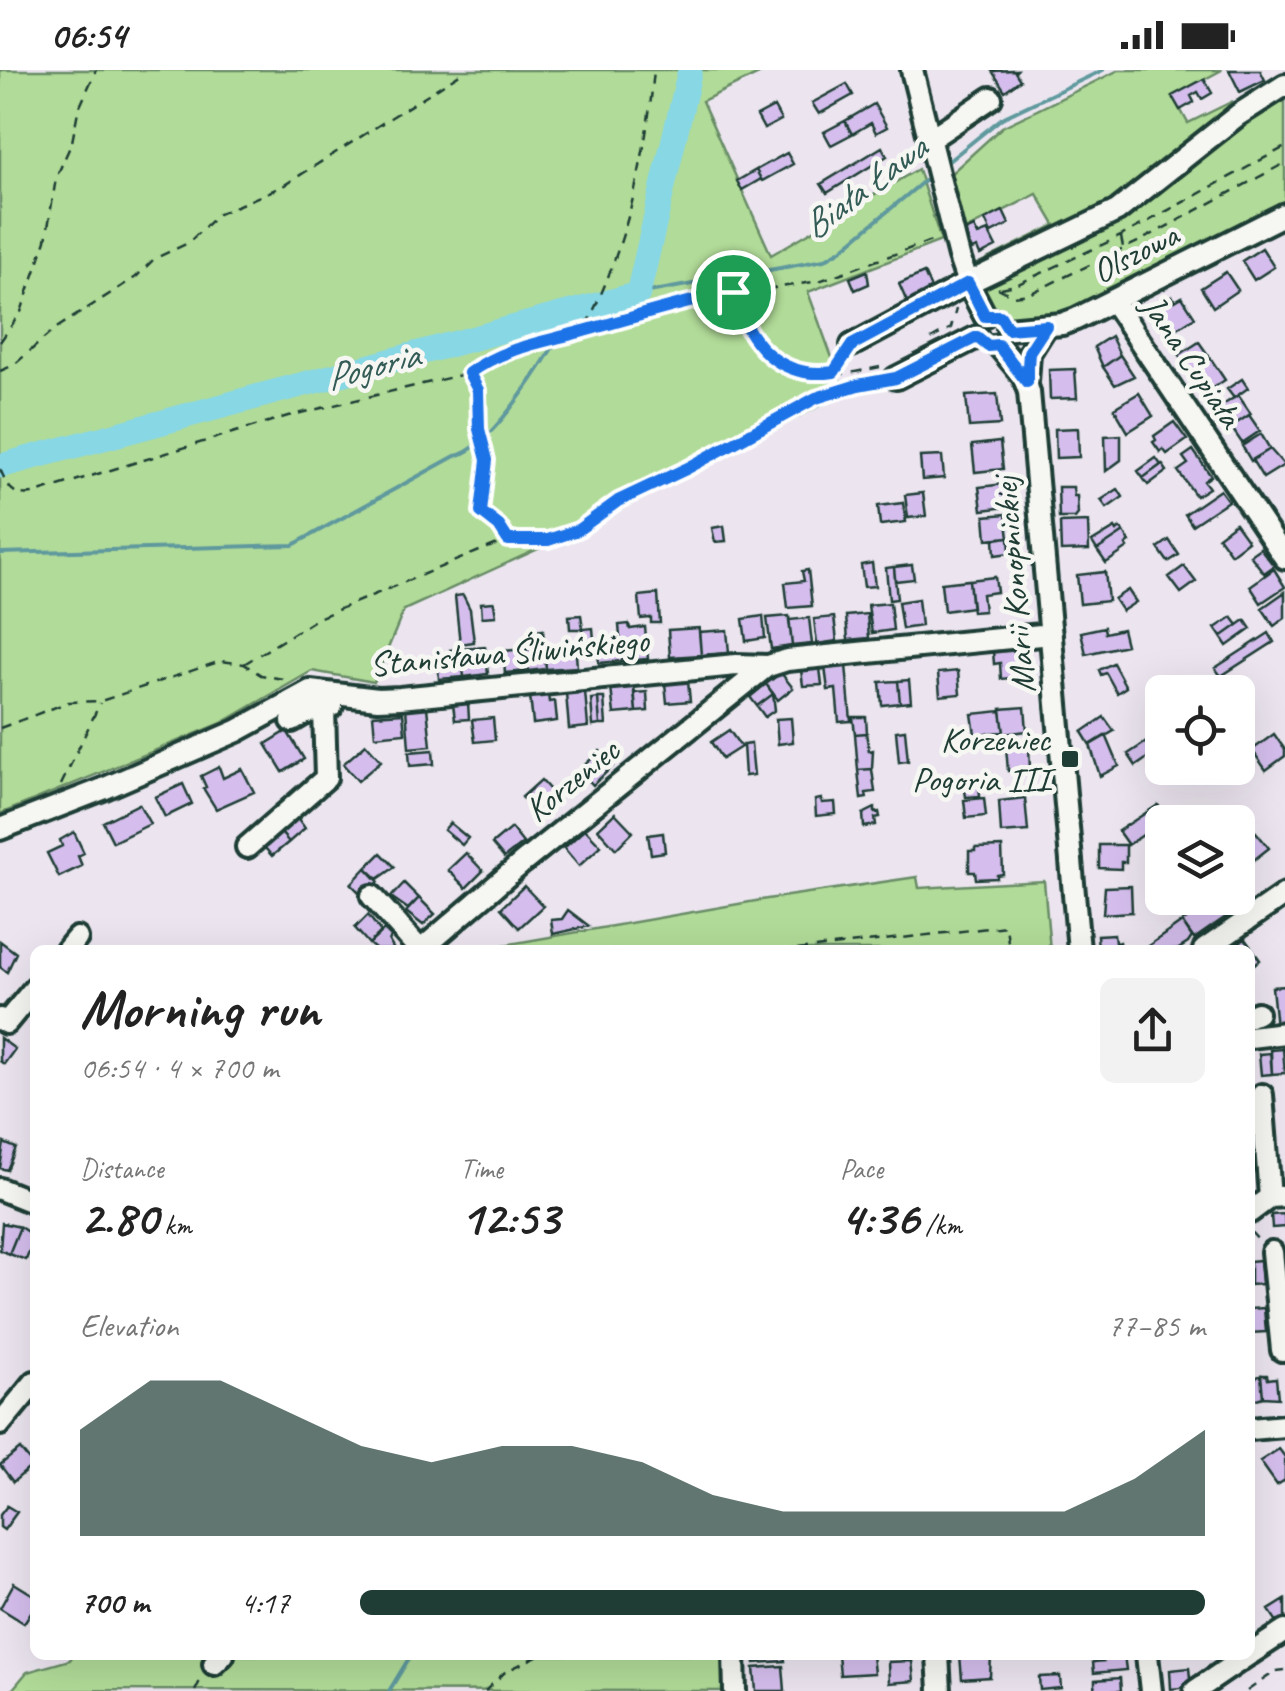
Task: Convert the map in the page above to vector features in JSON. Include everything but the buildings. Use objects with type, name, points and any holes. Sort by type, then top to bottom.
[{"type":"street","points":[[912,70],[968,283],[985,316]]},
{"type":"street","points":[[852,345],[1117,211],[1238,115],[1285,85]]},
{"type":"street","points":[[932,147],[992,98]]},
{"type":"street","name":"Olszowa","points":[[1003,337],[1076,319],[1285,214]]},
{"type":"street","name":"Jana Cupiała","points":[[1122,296],[1285,558]]},
{"type":"street","points":[[977,337],[977,325],[985,316],[1000,316],[1003,337],[1027,382]]},
{"type":"street","points":[[1027,382],[1029,352],[1046,326]]},
{"type":"street","points":[[977,337],[988,346],[1003,337]]},
{"type":"street","points":[[887,373],[977,337]]},
{"type":"street","name":"Marii Konopnickiej","points":[[1027,382],[1079,945]]},
{"type":"street","name":"Stanisława Śliwińskiego","points":[[0,829],[237,731],[297,695],[320,690],[330,701],[378,700],[768,666],[787,660],[1052,634]]},
{"type":"street","name":"Korzeniec","points":[[427,945],[551,839],[768,666]]},
{"type":"street","points":[[247,846],[326,778],[330,701],[292,721]]},
{"type":"street","points":[[1211,945],[1285,894]]},
{"type":"street","points":[[372,896],[416,945]]},
{"type":"street","points":[[0,1018],[6,1023],[30,994]]},
{"type":"street","points":[[1255,1036],[1285,1033]]},
{"type":"street","points":[[1255,1209],[1278,1196],[1262,1095]]},
{"type":"street","points":[[0,1189],[30,1201]]},
{"type":"street","points":[[1272,1252],[1285,1350]]},
{"type":"street","points":[[0,1424],[30,1388]]},
{"type":"street","points":[[1255,1429],[1285,1426]]},
{"type":"street","points":[[1255,1650],[1285,1630]]},
{"type":"street","points":[[734,1660],[736,1691]]},
{"type":"street","points":[[938,1660],[940,1691]]},
{"type":"street","points":[[1147,1660],[1150,1691]]},
{"type":"street","points":[[1194,1691],[1240,1660]]},
{"type":"path","points":[[0,342],[21,312],[46,240],[56,178],[96,70]]},
{"type":"path","points":[[0,372],[14,365],[55,329],[136,277],[154,259],[188,243],[218,214],[283,186],[466,70]]},
{"type":"path","points":[[592,328],[590,318],[606,286],[631,208],[654,70]]},
{"type":"path","points":[[1285,148],[1121,236],[1016,285],[997,288],[1009,295],[1022,296],[1123,249],[1285,162]]},
{"type":"path","points":[[1,471],[12,492],[19,496],[32,494],[288,416],[469,373],[487,360],[526,344],[684,302],[819,280],[945,236]]},
{"type":"path","points":[[1121,236],[1122,296]]},
{"type":"path","points":[[733,292],[745,324],[760,348],[785,368],[812,376],[834,372],[887,373]]},
{"type":"path","points":[[937,336],[951,328],[958,304]]},
{"type":"path","points":[[816,398],[852,345]]},
{"type":"path","points":[[469,373],[478,390],[479,429],[487,460],[481,512],[499,526],[508,540]]},
{"type":"path","points":[[244,664],[318,618],[508,540],[548,540],[578,530],[618,501],[688,468],[816,398],[887,373]]},
{"type":"path","points":[[0,728],[69,702],[101,701],[221,661],[244,664],[261,676],[288,680],[297,695]]},
{"type":"path","points":[[69,802],[60,784],[101,701]]},
{"type":"path","points":[[847,945],[1006,926],[1008,945]]},
{"type":"path","points":[[488,1690],[506,1672],[530,1660]]},
{"type":"path","points":[[1247,1691],[1276,1671],[1285,1670]]},
{"type":"green space","points":[[0,70],[767,70],[702,101],[771,255],[918,169],[941,241],[808,292],[845,393],[560,539],[404,610],[374,682],[312,671],[222,723],[0,814]]},
{"type":"green space","points":[[1119,70],[1222,70],[1173,96],[1188,123],[1233,101],[1199,136],[1118,205],[979,271],[971,267],[1055,225],[1037,194],[961,232],[947,177],[1002,127]]},
{"type":"green space","points":[[1285,94],[1285,205],[1073,313],[1013,319],[992,305],[982,287],[1021,265],[1248,112]]},
{"type":"green space","points":[[917,877],[919,888],[1044,881],[1050,945],[504,945]]},
{"type":"green space","points":[[70,1660],[725,1660],[726,1691],[12,1690],[27,1672]]},
{"type":"waterway","name":"Pogoria","points":[[0,466],[638,294],[690,70]]},
{"type":"waterway","name":"Biała Ława","points":[[945,164],[1002,118],[1103,70]]},
{"type":"waterway","name":"Biała Ława","points":[[638,294],[824,260],[930,176]]},
{"type":"waterway","points":[[0,553],[293,545],[468,451],[510,409],[554,345]]},
{"type":"waterway","points":[[389,1691],[408,1660]]},
{"type":"place","name":"Korzeniec Pogoria III","points":[[1070,759]]},
{"type":"route","points":[[968,283],[985,316],[1000,316],[1008,329],[1046,326],[1029,352],[1027,382],[998,345],[988,346],[977,337],[896,378],[816,398],[688,468],[618,501],[578,530],[548,540],[508,540],[507,534],[481,512],[487,460],[479,429],[478,390],[469,373],[487,360],[526,344],[733,292],[745,324],[760,348],[785,368],[812,376],[834,372],[852,345],[968,283]]}]
